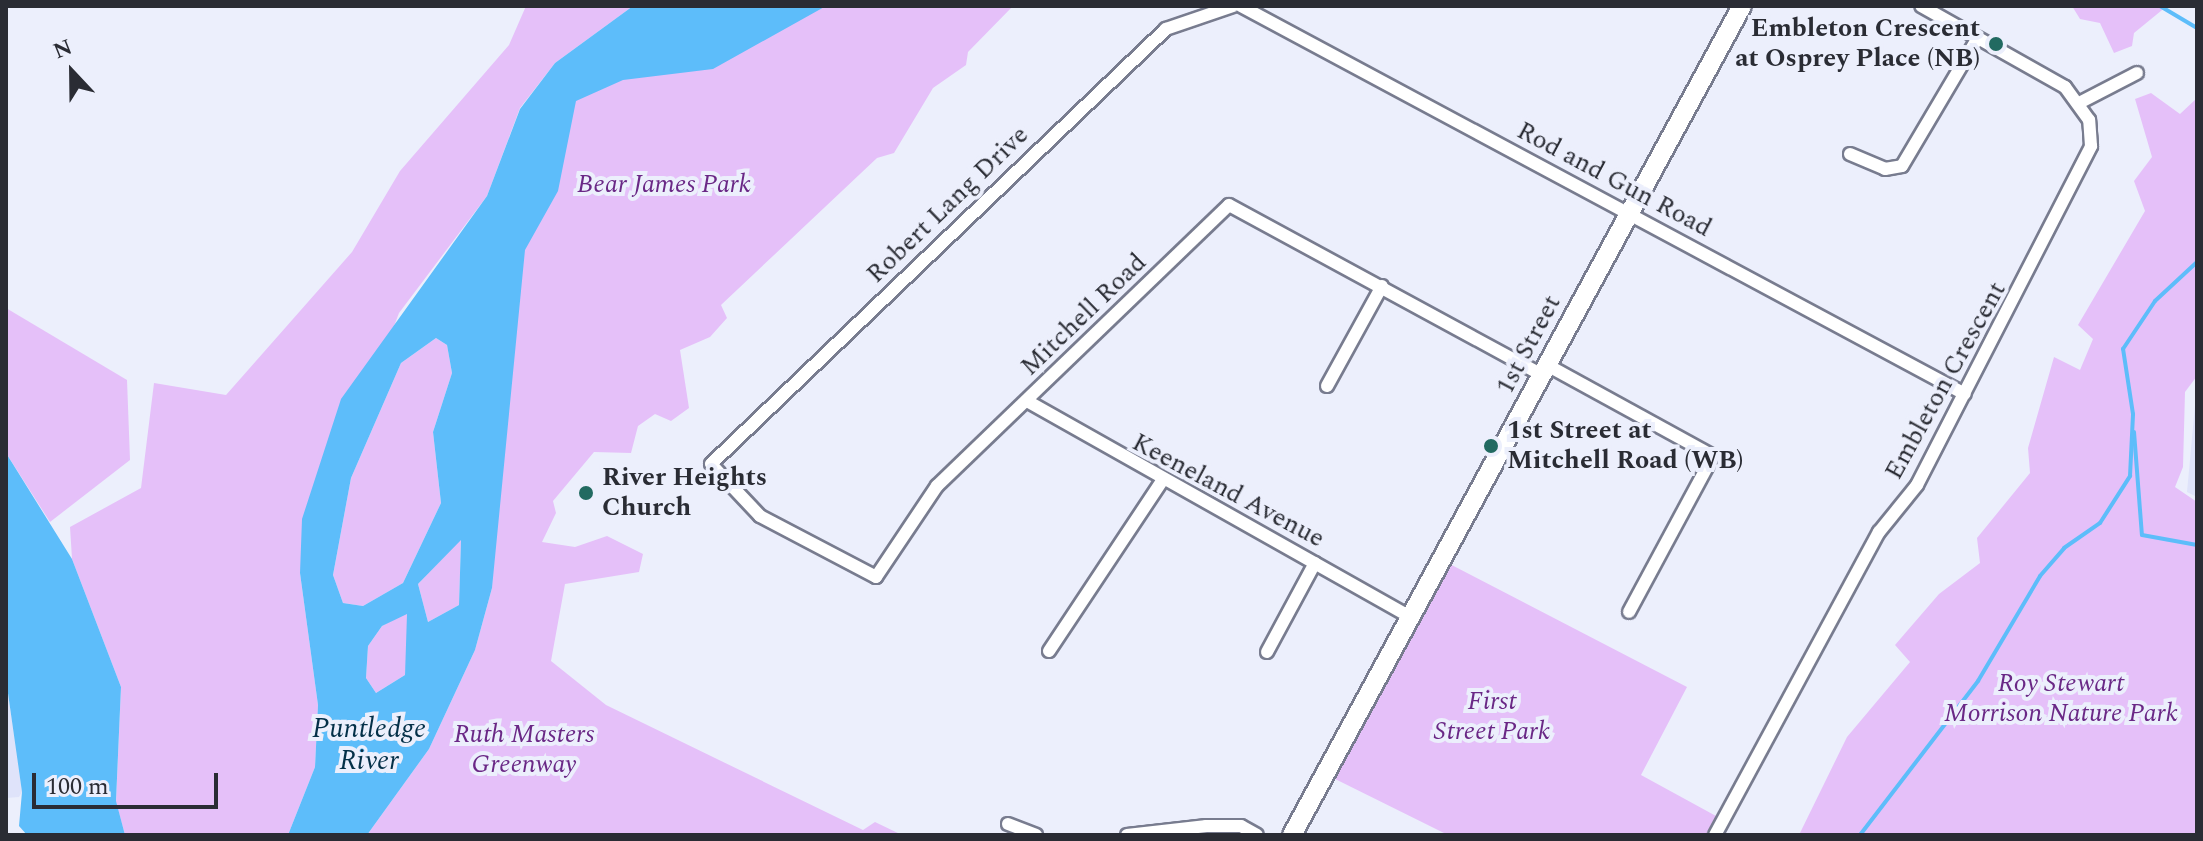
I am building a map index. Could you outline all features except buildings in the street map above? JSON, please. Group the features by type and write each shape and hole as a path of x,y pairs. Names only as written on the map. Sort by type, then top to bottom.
{"street":[{"name":"Robert Lang Drive","path":"711,464 1166,29 1233,6"},
{"name":"Rod and Gun Road","path":"1241,6 1965,394"},
{"name":"1st Street","path":"1292,835 1742,6"},
{"path":"1921,6 2081,102 2137,73"},
{"path":"1850,154 1885,169 1902,166 1977,39"},
{"name":"Embleton Crescent","path":"1715,835 1879,532 1917,485 2085,168 2091,146 2081,102"},
{"name":"Mitchell Road","path":"711,464 760,516 876,577 911,516 1229,205 1713,456 1629,612"},
{"path":"1327,386 1382,286"},
{"name":"Keeneland Avenue","path":"1027,401 1162,481 1411,617"},
{"path":"1049,651 1162,481"},
{"path":"1267,652 1315,563"},
{"path":"1008,824 1036,835"},
{"path":"1127,835 1206,826 1241,826 1257,835"}],"shaded area":[{"path":"2197,384 2197,497 2187,492"},
{"path":"6,679 22,792 19,797 6,798"}],"green space":[{"path":"526,6 633,6 555,63 520,108 487,196 399,313 300,573 318,705 315,767 288,835 125,835 116,802 121,687 72,559 70,527 141,488 154,383 226,395 352,252 400,171 509,45"},
{"name":"Bear James Park","path":"775,6 1013,6 968,52 966,65 933,88 894,153 877,158 721,305 727,318 710,337 680,350 689,408 671,421 655,414 638,426 631,453 594,452 553,501 556,513 542,542 575,547 607,536 643,554 639,572 565,584 551,661 606,705 863,830 875,822 902,835 367,835 429,749 475,650 492,588 503,269 559,115 585,84"},
{"path":"2072,6 2167,6 2134,33 2132,46 2114,53 2100,23 2080,19"},
{"name":"Roy Stewart Morrison Nature Park","path":"2151,93 2180,114 2197,98 2197,376 2185,392 2183,467 2175,487 2197,502 2197,835 1799,835 1847,737 1910,662 1895,645 1939,594 1980,563 1977,538 2030,473 2028,448 2054,357 2080,370 2093,339 2078,325 2145,211 2134,181 2152,157 2135,99"},
{"path":"6,308 127,380 130,460 50,522 6,453"},
{"path":"436,338 447,345 452,373 433,432 441,503 403,583 363,606 343,603 333,575 351,478 401,363"},
{"path":"461,539 459,605 428,622 418,584"},
{"name":"First Street Park","path":"1442,560 1687,687 1641,775 1716,816 1706,835 1448,835 1325,774"},
{"path":"406,613 412,621 405,675 376,693 366,678 368,646 382,626"}],"water":[{"name":"Puntledge River","path":"633,6 826,6 713,69 623,80 576,101 558,191 525,250 492,588 475,650 429,749 367,835 288,835 315,767 318,705 300,573 302,519 341,399 487,196 520,109 555,63","holes":["436,338 447,345 452,373 433,432 441,503 403,583 363,606 343,603 333,575 351,478 401,363","461,540 459,605 428,622 418,584","407,614 405,675 376,693 366,678 368,646 382,626"]},
{"path":"6,453 72,559 121,687 116,801 125,835 27,835 19,826 22,792 6,679"}],"waterway":[{"path":"2160,6 2197,28"},
{"path":"1860,835 1978,681 2040,576 2064,548 2100,523 2130,476 2133,414 2123,349 2155,301 2197,262"},
{"path":"2134,432 2142,535 2197,545"}],"place":[{"name":"Embleton Crescent at Osprey Place (NB)","path":"1996,44"},
{"name":"1st Street at Mitchell Road (WB)","path":"1491,446"},
{"name":"River Heights Church","path":"586,493"}],"park label":[{"name":"Ruth Masters Greenway","path":"524,750"}]}
